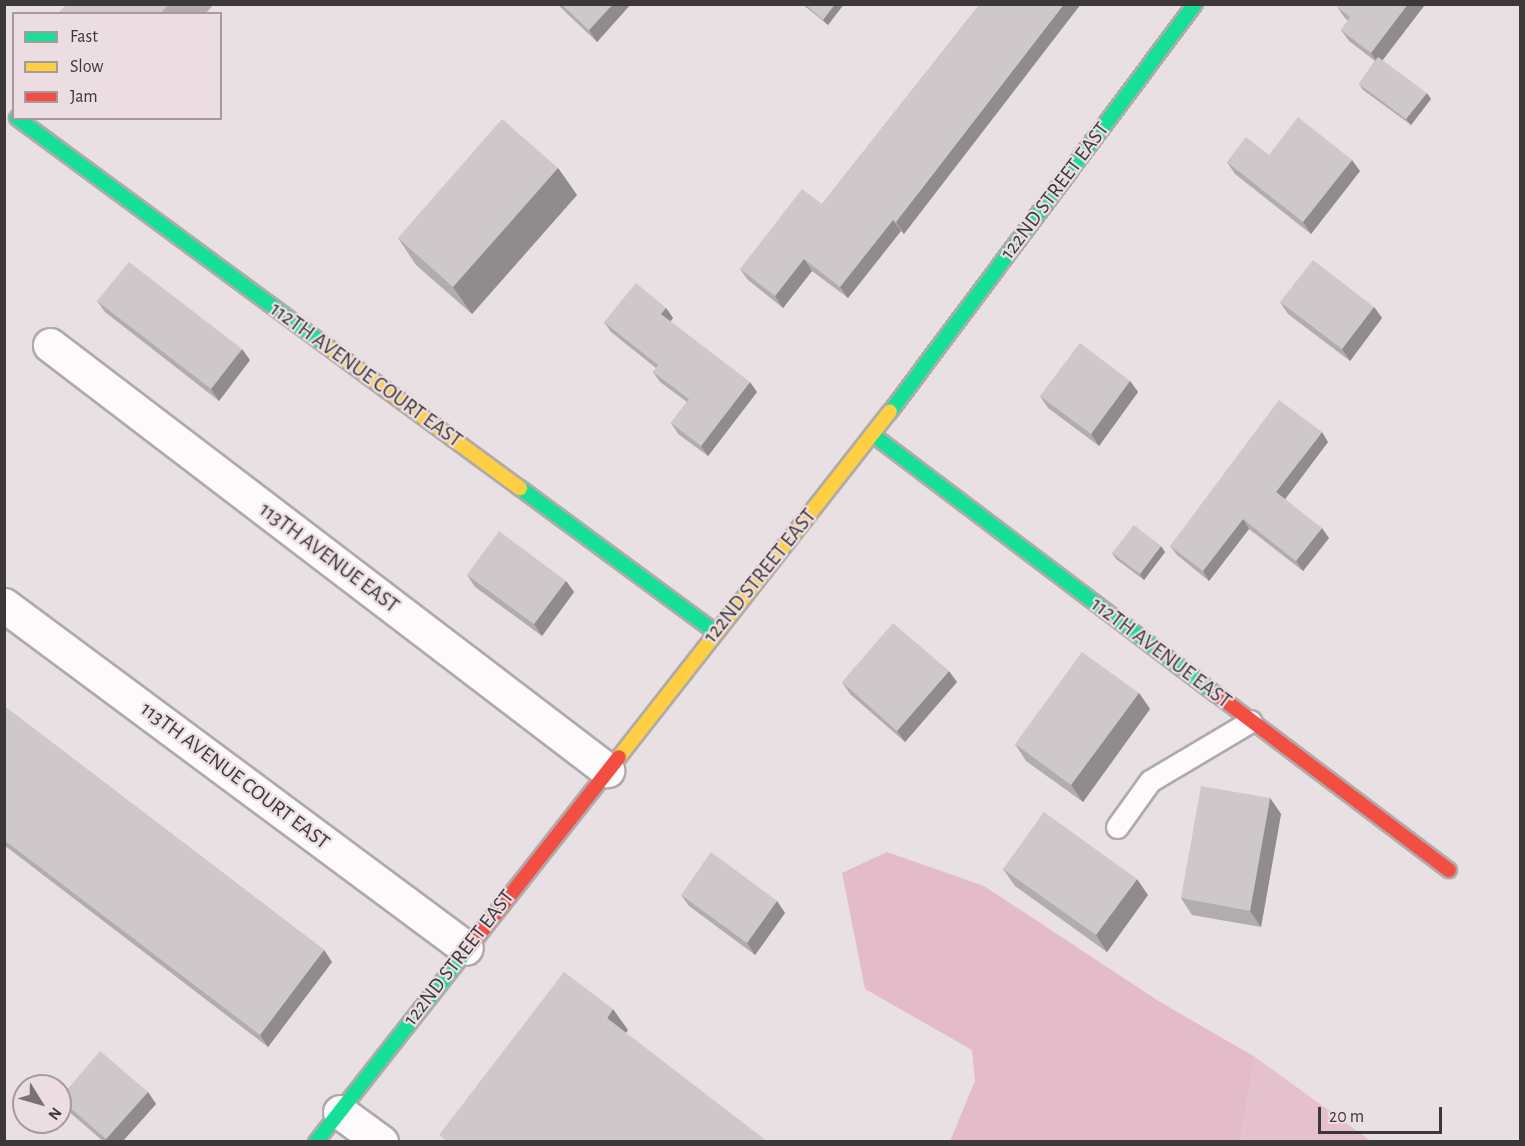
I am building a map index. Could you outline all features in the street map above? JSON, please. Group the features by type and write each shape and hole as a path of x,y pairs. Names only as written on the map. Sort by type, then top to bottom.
{"street":[{"name":"122ND STREET EAST","path":"316,1142 466,948 873,435 1195,4"},
{"name":"112TH AVENUE COURT EAST","path":"20,120 715,632"},
{"name":"113TH AVENUE EAST","path":"50,345 607,770"},
{"name":"112TH AVENUE EAST","path":"873,435 1449,870"},
{"name":"113TH AVENUE COURT EAST","path":"4,605 466,948"},
{"path":"340,1112 381,1142"}],"lane":[{"path":"1117,827 1150,781 1251,721"}],"shaded area":[{"path":"887,852 984,886 1160,1002 1255,1057 1240,1141 950,1141 975,1081 972,1050 865,989 842,873"},
{"path":"1255,1057 1371,1141 1240,1142"}],"building":[{"path":"67,4 169,4 162,12 60,12"},
{"path":"561,4 613,4 589,30"},
{"path":"805,4 835,4 823,20"},
{"path":"980,4 1064,4 896,222 893,220 840,287 804,259 775,296 740,269 802,189 822,204"},
{"path":"1338,4 1408,4 1371,53 1341,30 1350,17 1337,7"},
{"path":"1378,57 1427,93 1406,119 1359,84"},
{"path":"1298,117 1352,160 1303,222 1227,162 1246,137 1269,155"},
{"path":"502,119 558,168 453,287 398,238"},
{"path":"1313,260 1374,307 1342,349 1280,302"},
{"path":"129,262 242,349 211,389 97,301"},
{"path":"636,283 666,308 661,314 750,382 701,446 671,423 689,399 653,372 658,365 604,322"},
{"path":"1080,343 1130,381 1091,434 1040,396"},
{"path":"1279,400 1322,432 1276,492 1322,528 1296,561 1243,519 1203,571 1170,546"},
{"path":"1134,525 1161,546 1140,574 1112,553"},
{"path":"499,531 566,581 534,624 467,575"},
{"path":"893,623 949,671 897,731 842,682"},
{"path":"1082,652 1139,693 1071,785 1015,744"},
{"path":"4,706 324,950 260,1035 4,840"},
{"path":"1201,786 1270,798 1250,911 1181,898"},
{"path":"1044,812 1137,879 1096,935 1003,869"},
{"path":"711,852 777,901 747,943 681,895"},
{"path":"564,972 613,1009 607,1018 768,1142 448,1142 439,1135"},
{"path":"100,1051 148,1092 106,1139 72,1109 72,1084"}],"traffic: fast":[{"path":"890,412 1195,4"},
{"path":"20,120 325,345"},
{"path":"873,435 1216,694"},
{"path":"520,488 715,632"},
{"path":"316,1142 471,945"}],"traffic: slow":[{"path":"325,345 520,488"},
{"path":"619,757 890,412"}],"traffic: jam":[{"path":"1216,694 1449,870"},
{"path":"471,945 619,757"}]}
